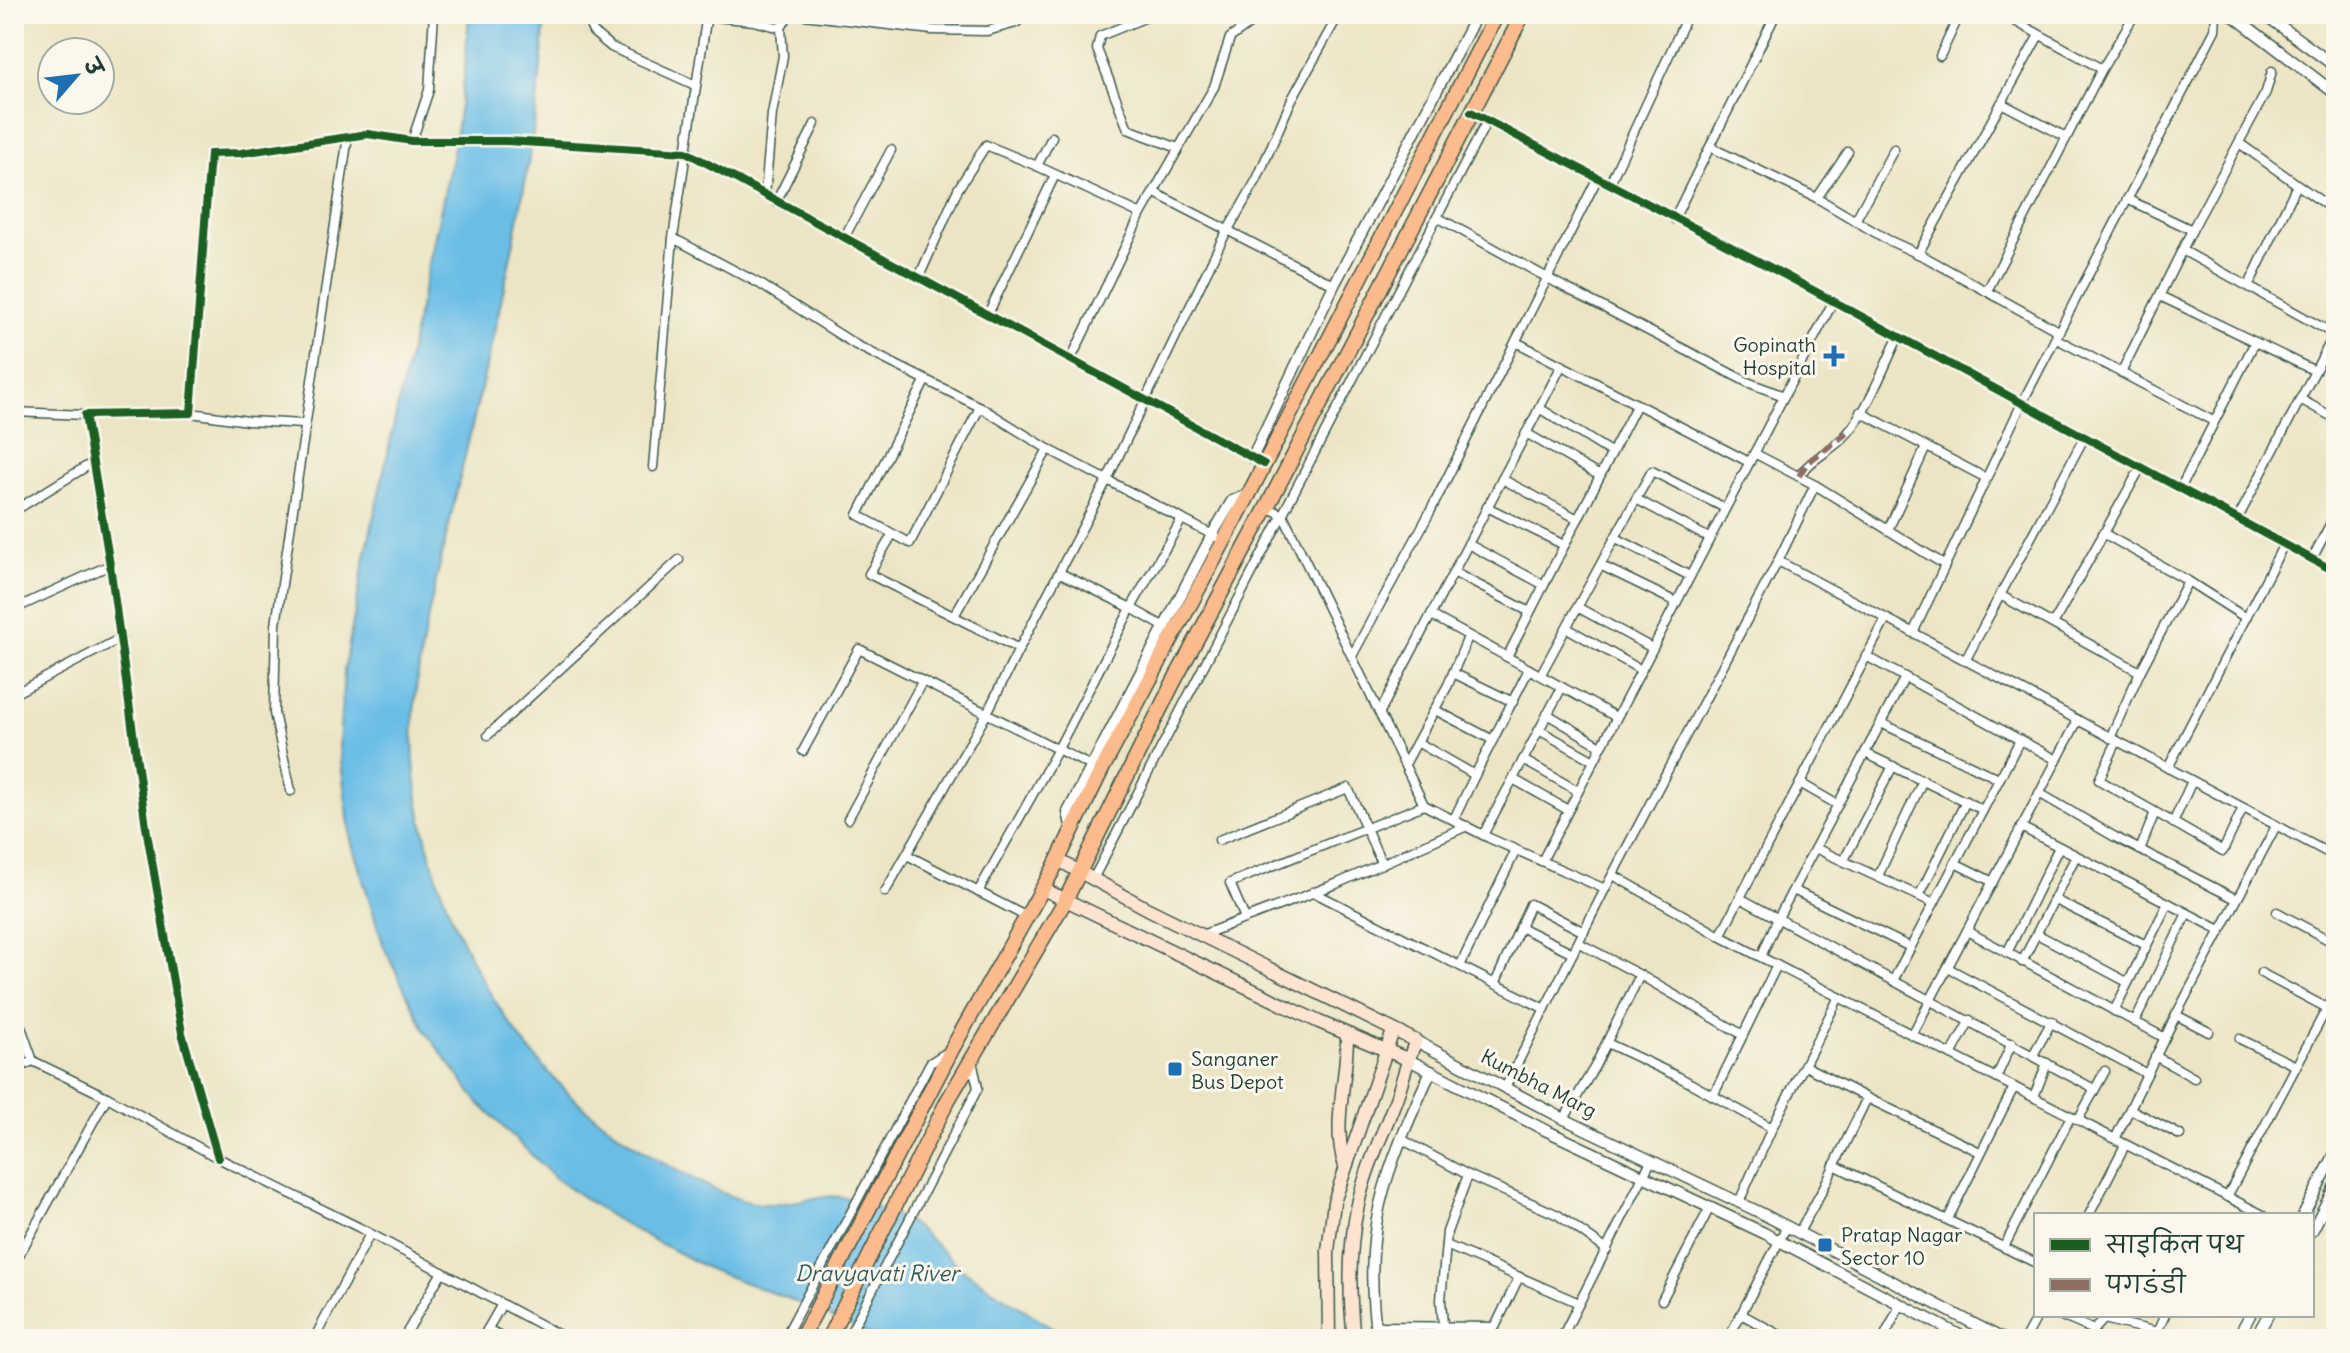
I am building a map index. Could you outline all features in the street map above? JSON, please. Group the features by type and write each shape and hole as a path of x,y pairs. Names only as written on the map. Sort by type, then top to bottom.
{"highway":[{"path":"801,1339 952,1049 1043,889 1072,830 1096,768 1218,538 1249,494 1258,461 1497,14"},
{"path":"828,1339 930,1135 1065,901 1172,685 1523,14"}],"main road":[{"name":"Kumbha Marg","path":"1058,860 1416,1041"},
{"name":"Kumbha Marg","path":"1043,889 1347,1034 1407,1059"},
{"path":"1329,1339 1328,1251 1334,1202 1393,1031"},
{"path":"1345,1166 1340,1153 1347,1034"},
{"path":"1354,1339 1352,1250 1358,1204 1398,1096 1407,1059 1416,1041"}],"street":[{"path":"412,141 429,90 434,14"},
{"path":"585,14 593,32 611,47 695,85"},
{"path":"765,195 772,114 783,56 781,28 792,14 932,30 987,31 1016,23 1025,14"},
{"path":"1154,14 1100,36 1097,49 1128,129 1178,148"},
{"path":"1071,359 1141,214 1214,87 1230,38 1263,14"},
{"path":"885,892 986,715 1060,573 1227,230 1257,179 1292,99 1339,14"},
{"path":"191,413 210,154 241,153 368,134 412,141 543,143 686,152 1258,461 1334,285 1477,14"},
{"path":"1609,185 1688,14"},
{"path":"1674,219 1776,14"},
{"path":"1940,56 1960,14"},
{"path":"2002,14 2102,69"},
{"path":"1987,291 2102,69 2135,14"},
{"path":"1913,633 2022,403 2215,30 2216,14"},
{"path":"2231,14 2336,94"},
{"path":"2264,14 2336,67"},
{"path":"653,467 673,238 707,15 781,28"},
{"path":"1918,254 2039,35"},
{"path":"2122,371 2192,230 2266,92 2272,71"},
{"path":"2001,103 2066,137"},
{"path":"1471,112 2336,572"},
{"path":"1093,879 1487,121"},
{"path":"776,202 815,124"},
{"path":"291,791 274,713 276,625 348,136"},
{"path":"1037,166 1052,137"},
{"path":"2239,143 2336,212"},
{"path":"919,277 958,189 986,145 1141,214"},
{"path":"1710,147 1817,198 2213,421"},
{"path":"1855,221 1894,149"},
{"path":"844,238 891,150"},
{"path":"1817,198 1848,152"},
{"path":"988,314 1055,175"},
{"path":"1352,656 1430,512 1597,179"},
{"path":"2249,285 2297,185"},
{"path":"1155,193 1334,285"},
{"path":"2127,199 2192,230"},
{"path":"1437,217 1747,382 1784,396"},
{"path":"673,238 760,284 856,345 980,407 1048,449 1218,538"},
{"path":"2182,250 2335,332 2237,520"},
{"path":"2160,296 2315,371"},
{"path":"1542,861 1833,302"},
{"path":"1799,476 1807,463 1841,439 1860,412 1898,338"},
{"path":"1516,342 1749,462"},
{"path":"2180,489 2255,342"},
{"path":"1380,712 1562,365"},
{"path":"925,381 858,515 892,535 910,543 980,407"},
{"path":"2300,399 2336,419"},
{"path":"1507,657 1637,404"},
{"path":"1539,408 1612,453"},
{"path":"14,412 85,415 191,413 248,421 304,424"},
{"path":"1860,412 1986,478"},
{"path":"85,415 121,638 146,827 182,1033 218,1158"},
{"path":"1526,433 1600,476"},
{"path":"1965,661 2085,436"},
{"path":"1888,530 1926,447"},
{"path":"954,616 1048,449"},
{"path":"1754,453 1815,485 1945,565"},
{"path":"14,511 92,463"},
{"path":"2053,624 2141,467"},
{"path":"1541,674 1652,471 1725,508"},
{"path":"1502,479 1578,519"},
{"path":"1505,1088 1815,485"},
{"path":"1636,499 1709,538"},
{"path":"1267,507 1283,515 1424,805 1605,889"},
{"path":"1487,507 1564,545"},
{"path":"2312,559 2336,513"},
{"path":"978,892 1182,519"},
{"path":"2103,533 2246,618"},
{"path":"892,535 869,574 1019,649"},
{"path":"1616,538 1690,576"},
{"path":"1468,544 1544,585"},
{"path":"2168,768 2284,544"},
{"path":"488,735 679,560"},
{"path":"1778,561 2336,857"},
{"path":"14,609 110,565"},
{"path":"1602,566 1676,602"},
{"path":"1453,572 1530,612"},
{"path":"1060,573 1170,630"},
{"path":"2188,581 2140,672 2099,780 2223,851 2243,808"},
{"path":"2000,595 2140,672"},
{"path":"1579,608 1652,648"},
{"path":"1431,615 1616,717"},
{"path":"1720,936 1886,619"},
{"path":"1567,628 1641,670"},
{"path":"1405,764 1435,710 1468,637"},
{"path":"14,694 121,638"},
{"path":"803,751 859,649 1096,768"},
{"path":"1866,656 2057,760"},
{"path":"1454,819 1529,669"},
{"path":"1453,673 1513,702"},
{"path":"1761,957 1778,918 1905,677"},
{"path":"848,819 922,682"},
{"path":"1483,835 1562,687"},
{"path":"1435,710 1493,740"},
{"path":"1547,714 1601,746"},
{"path":"1912,1035 2078,720"},
{"path":"1881,723 1999,779"},
{"path":"1539,730 1594,761"},
{"path":"1894,979 2020,740"},
{"path":"1417,742 1475,775"},
{"path":"1865,753 1983,810"},
{"path":"1523,760 1578,791"},
{"path":"1844,860 1893,766"},
{"path":"1513,779 1568,810"},
{"path":"1878,876 1923,780"},
{"path":"2173,823 2192,781"},
{"path":"1800,783 1838,805"},
{"path":"1219,840 1348,788 1382,864"},
{"path":"2039,793 2236,899"},
{"path":"1919,896 1966,801"},
{"path":"1245,918 1230,883 1424,805"},
{"path":"2140,850 2155,812"},
{"path":"1202,935 1382,864 1467,826"},
{"path":"2115,1139 2176,1015 2276,826"},
{"path":"2021,827 2220,930"},
{"path":"2007,953 2059,847"},
{"path":"1815,848 1934,903"},
{"path":"1460,966 1516,850"},
{"path":"907,855 1027,917"},
{"path":"2022,962 2076,856"},
{"path":"1955,863 1993,882"},
{"path":"1613,875 1720,936 2259,1213"},
{"path":"1793,890 1910,947"},
{"path":"1313,892 1545,1009"},
{"path":"1740,898 2094,1089"},
{"path":"2055,900 2146,945"},
{"path":"2114,1011 2168,903"},
{"path":"1495,984 1530,904 1584,932"},
{"path":"2277,912 2336,944"},
{"path":"2135,1022 2187,913"},
{"path":"1520,927 1573,953"},
{"path":"1967,931 2165,1038"},
{"path":"2037,934 2127,982"},
{"path":"1579,943 1743,1035"},
{"path":"1713,1096 1777,965"},
{"path":"1948,968 2147,1074"},
{"path":"2261,973 2327,1008"},
{"path":"1564,1119 1607,1043 1640,975"},
{"path":"2227,1197 2336,991"},
{"path":"1739,1202 1772,1128 1839,997"},
{"path":"14,1007 33,1061 567,1339"},
{"path":"2176,1015 2209,1032"},
{"path":"1951,1055 1970,1020"},
{"path":"2033,1055 2052,1021"},
{"path":"2240,1039 2296,1066"},
{"name":"Kumbha Marg","path":"1416,1041 1564,1119 1799,1232 2003,1339"},
{"path":"1607,1043 1772,1128"},
{"path":"1996,1078 2012,1043"},
{"path":"784,1339 930,1063 952,1049"},
{"path":"2155,1056 2194,1078"},
{"path":"847,1339 978,1088 972,1059"},
{"name":"Kumbha Marg","path":"1407,1059 1779,1240 1901,1304 1950,1335 1967,1339"},
{"path":"14,1070 33,1061"},
{"path":"2034,1097 2047,1063"},
{"path":"1805,1066 1980,1152"},
{"path":"1377,1339 1374,1248 1380,1206 1431,1071"},
{"path":"2004,1247 2074,1118 2105,1071"},
{"path":"1948,1219 2014,1087"},
{"path":"14,1264 107,1097"},
{"path":"1799,1232 1867,1098"},
{"path":"2130,1109 2180,1135"},
{"path":"1403,1140 1468,1175 1558,1215 1607,1250"},
{"path":"2092,1213 2125,1145"},
{"path":"2304,1213 2336,1152"},
{"path":"1562,1338 1651,1161"},
{"path":"1834,1165 2034,1262"},
{"path":"1443,1325 1441,1300 1447,1232 1468,1175"},
{"path":"2314,1227 2336,1184"},
{"path":"1662,1300 1710,1207"},
{"path":"1728,1339 1787,1226"},
{"path":"314,1339 370,1234"},
{"path":"1446,1245 1579,1303"},
{"path":"403,1339 442,1272"},
{"path":"1375,1326 1495,1327 1519,1277"},
{"path":"482,1339 502,1304"},
{"path":"1883,1339 1901,1304"},
{"path":"1741,1314 1787,1339"},
{"path":"2025,1339 2037,1317"},
{"path":"2237,1339 2249,1317"},
{"path":"2255,1339 2267,1317"},
{"path":"2077,1318 2094,1330 2104,1319 2158,1335"},
{"path":"487,1330 505,1339"}],"water":[{"name":"Dravyavati River","path":"469,14 545,14 532,140 521,203 423,642 414,709 415,775 422,818 446,903 464,944 484,983 534,1056 574,1098 634,1144 695,1180 750,1202 772,1204 836,1197 862,1202 897,1216 918,1229 969,1274 1070,1339 878,1338 789,1299 711,1270 621,1223 556,1179 478,1102 425,1031 384,947 351,841 339,746 344,671 364,562 453,153"}],"marked path":[{"path":"1799,476 1807,463 1847,433"}],"cycle path":[{"path":"1471,112 1809,288 2336,572"},
{"path":"218,1158 182,1033 146,827 110,565 85,415 191,413 210,154 241,153 368,134 412,141 507,141 686,152 1264,464"}],"place":[{"name":"Gopinath Hospital","path":"1834,356"},
{"name":"Sanganer Bus Depot","path":"1175,1069"},
{"name":"Pratap Nagar Sector 10","path":"1825,1245"}]}
